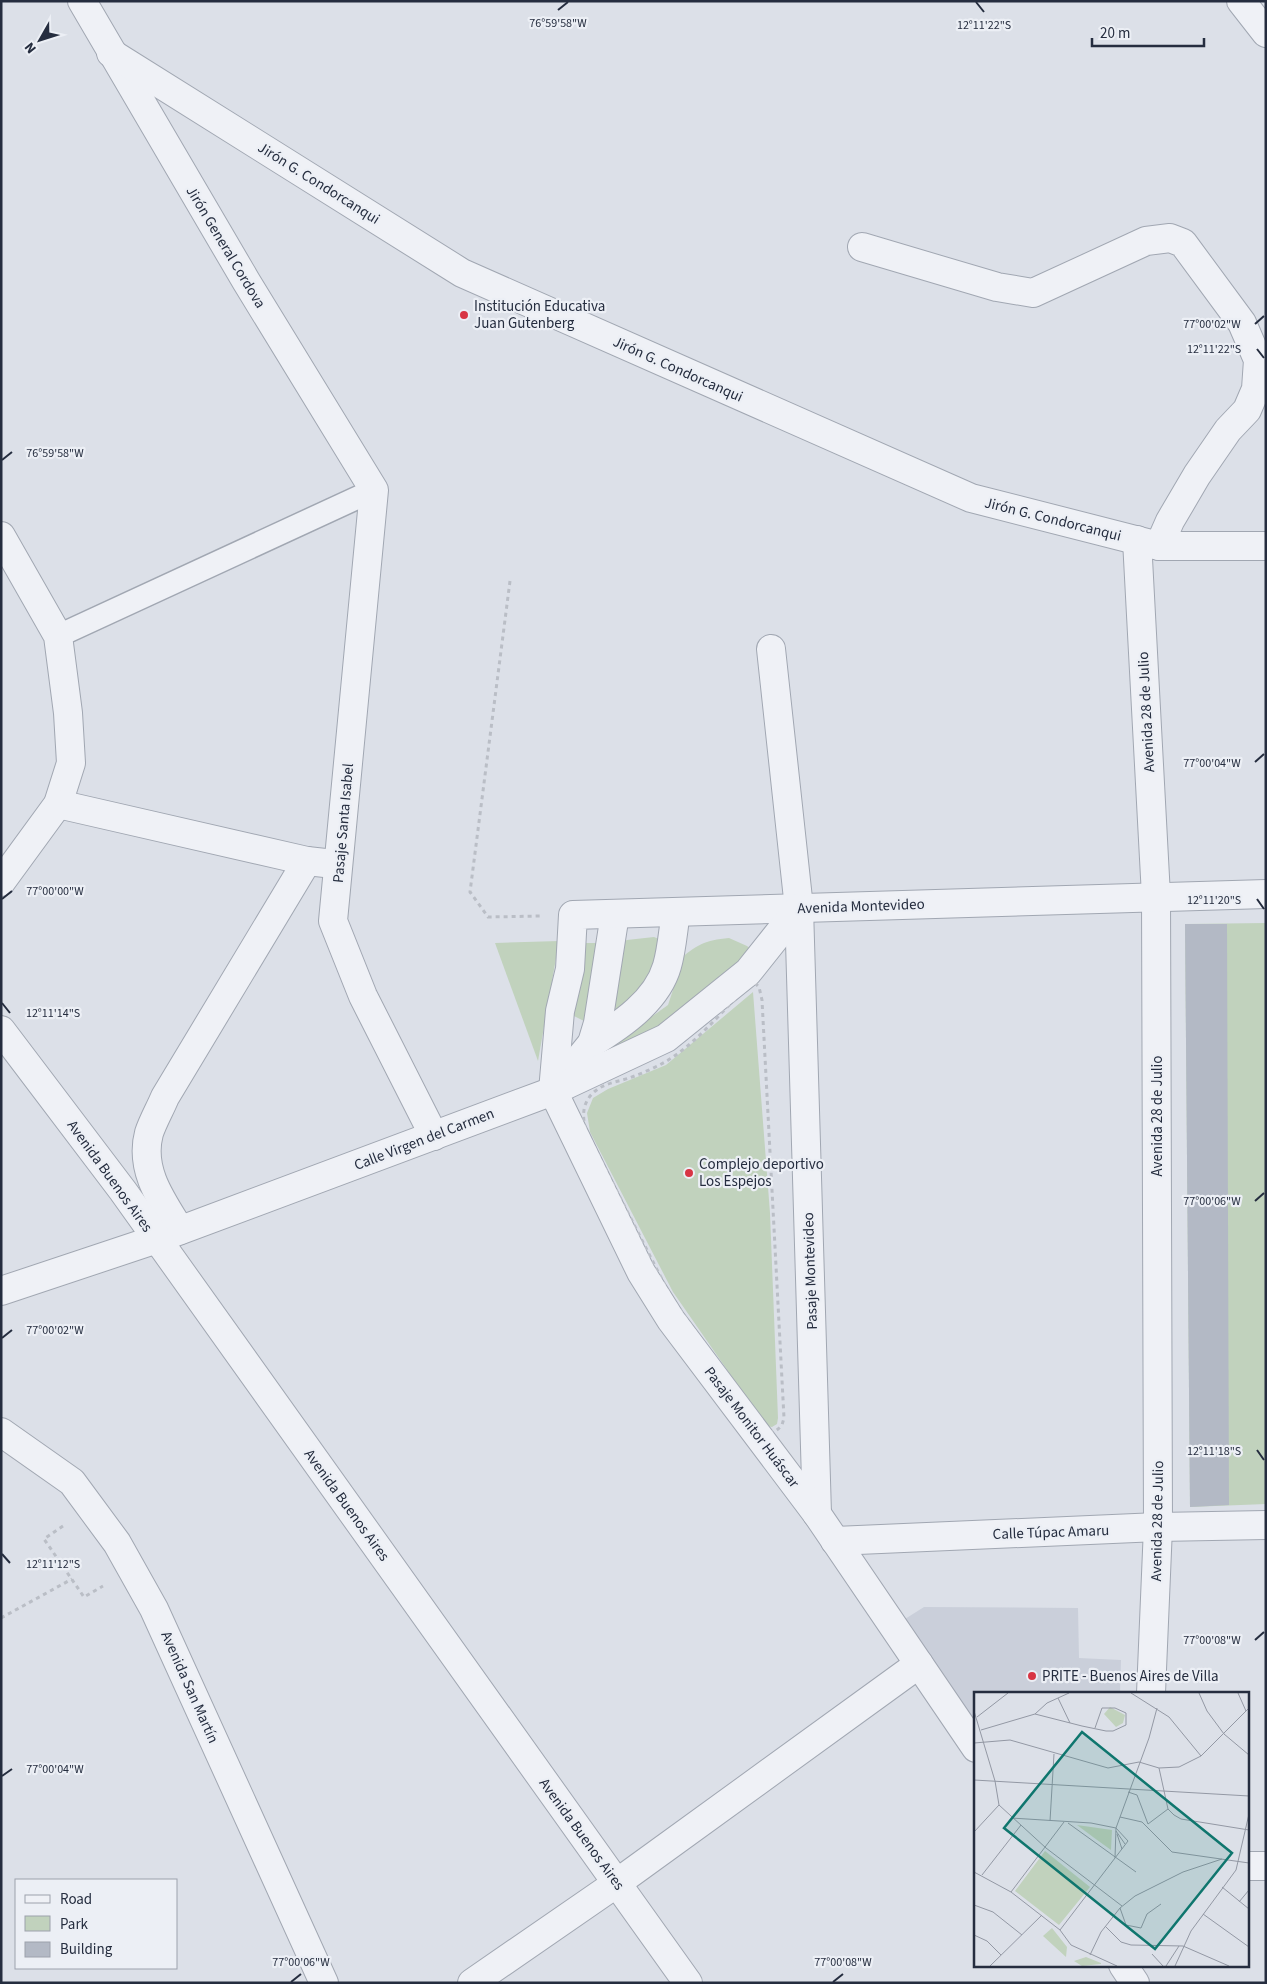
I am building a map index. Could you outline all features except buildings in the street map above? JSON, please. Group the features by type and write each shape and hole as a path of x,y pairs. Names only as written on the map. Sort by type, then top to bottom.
{"street":[{"name":"Jirón General Cordova","path":"82,1 246,281 374,490"},
{"path":"1241,1 1266,33"},
{"name":"Jirón G. Condorcanqui","path":"111,53 462,273 971,498 1148,543 1266,546"},
{"path":"862,247 997,287 1033,293 1146,241 1170,238 1183,243 1242,323 1258,360 1256,389 1247,410 1228,430 1197,475 1170,521 1148,543"},
{"path":"58,636 374,490"},
{"name":"Pasaje Santa Isabel","path":"374,490 333,921 363,996 434,1136"},
{"path":"1,536 58,636 68,713 71,763 58,804 1,882"},
{"name":"Avenida 28 de Julio","path":"1148,543 1156,896 1158,1527 1151,1692"},
{"name":"Pasaje Montevideo","path":"771,650 799,908 817,1514"},
{"path":"58,804 307,861 339,864"},
{"path":"168,1235 152,1184 147,1159 149,1133 165,1097 307,861"},
{"name":"Avenida Montevideo","path":"573,915 1266,894"},
{"name":"Calle Virgen del Carmen","path":"1,1291 168,1235 553,1091 666,1038 748,972 799,908"},
{"path":"553,1091 592,1043 618,1026 655,991 667,967 676,912"},
{"path":"592,1043 598,1024 616,914"},
{"path":"553,1091 560,1011 570,969 573,915"},
{"name":"Avenida Buenos Aires","path":"1,1030 168,1235 688,1983"},
{"name":"Pasaje Monitor Huáscar","path":"553,1091 640,1272 671,1320 817,1514 974,1745"},
{"name":"Avenida San Martín","path":"1,1432 72,1482 117,1543 154,1609 324,1983"},
{"name":"Calle Túpac Amaru","path":"835,1541 1158,1527 1266,1525"},
{"path":"472,1983 617,1883 919,1664"},
{"path":"1250,1866 1266,1866"},
{"path":"1124,1966 1135,1983"},
{"path":"1143,1966 1143,1983"}],"path":[{"path":"510,582 470,892 488,917 573,915"},
{"path":"755,983 759,987 762,1000 784,1418 778,1430 769,1432 764,1428 671,1297 586,1131 582,1116 585,1104 594,1092 610,1083 630,1078 655,1067 681,1051 747,987 755,983"},
{"path":"91,1508 44,1539 84,1598 131,1568"},
{"path":"1,1618 72,1579"}],"shaded area":[{"name":"PRITE - Buenos Aires de Villa","path":"924,1607 1078,1608 1079,1658 1121,1660 1120,1692 974,1692 974,1723 905,1619"}],"green space":[{"path":"1266,923 1266,1504 1190,1507 1185,924"},
{"path":"654,937 664,941 647,986 607,1020 618,945 627,940"},
{"path":"729,938 747,946 754,952 676,1020 610,1056 591,1056 668,1005 676,981 678,961 696,947 707,942"},
{"path":"559,941 538,1061 495,943"},
{"path":"580,943 602,943 584,1021 570,1014"},
{"name":"Complejo deportivo Los Espejos","path":"753,992 770,1213 778,1418 777,1424 772,1427 766,1426 673,1292 590,1132 587,1113 593,1098 608,1089 666,1065"}],"place":[{"name":"Institución Educativa Juan Gutenberg","path":"464,315"},
{"name":"Complejo deportivo Los Espejos","path":"689,1173"},
{"name":"PRITE - Buenos Aires de Villa","path":"1032,1676"}]}
